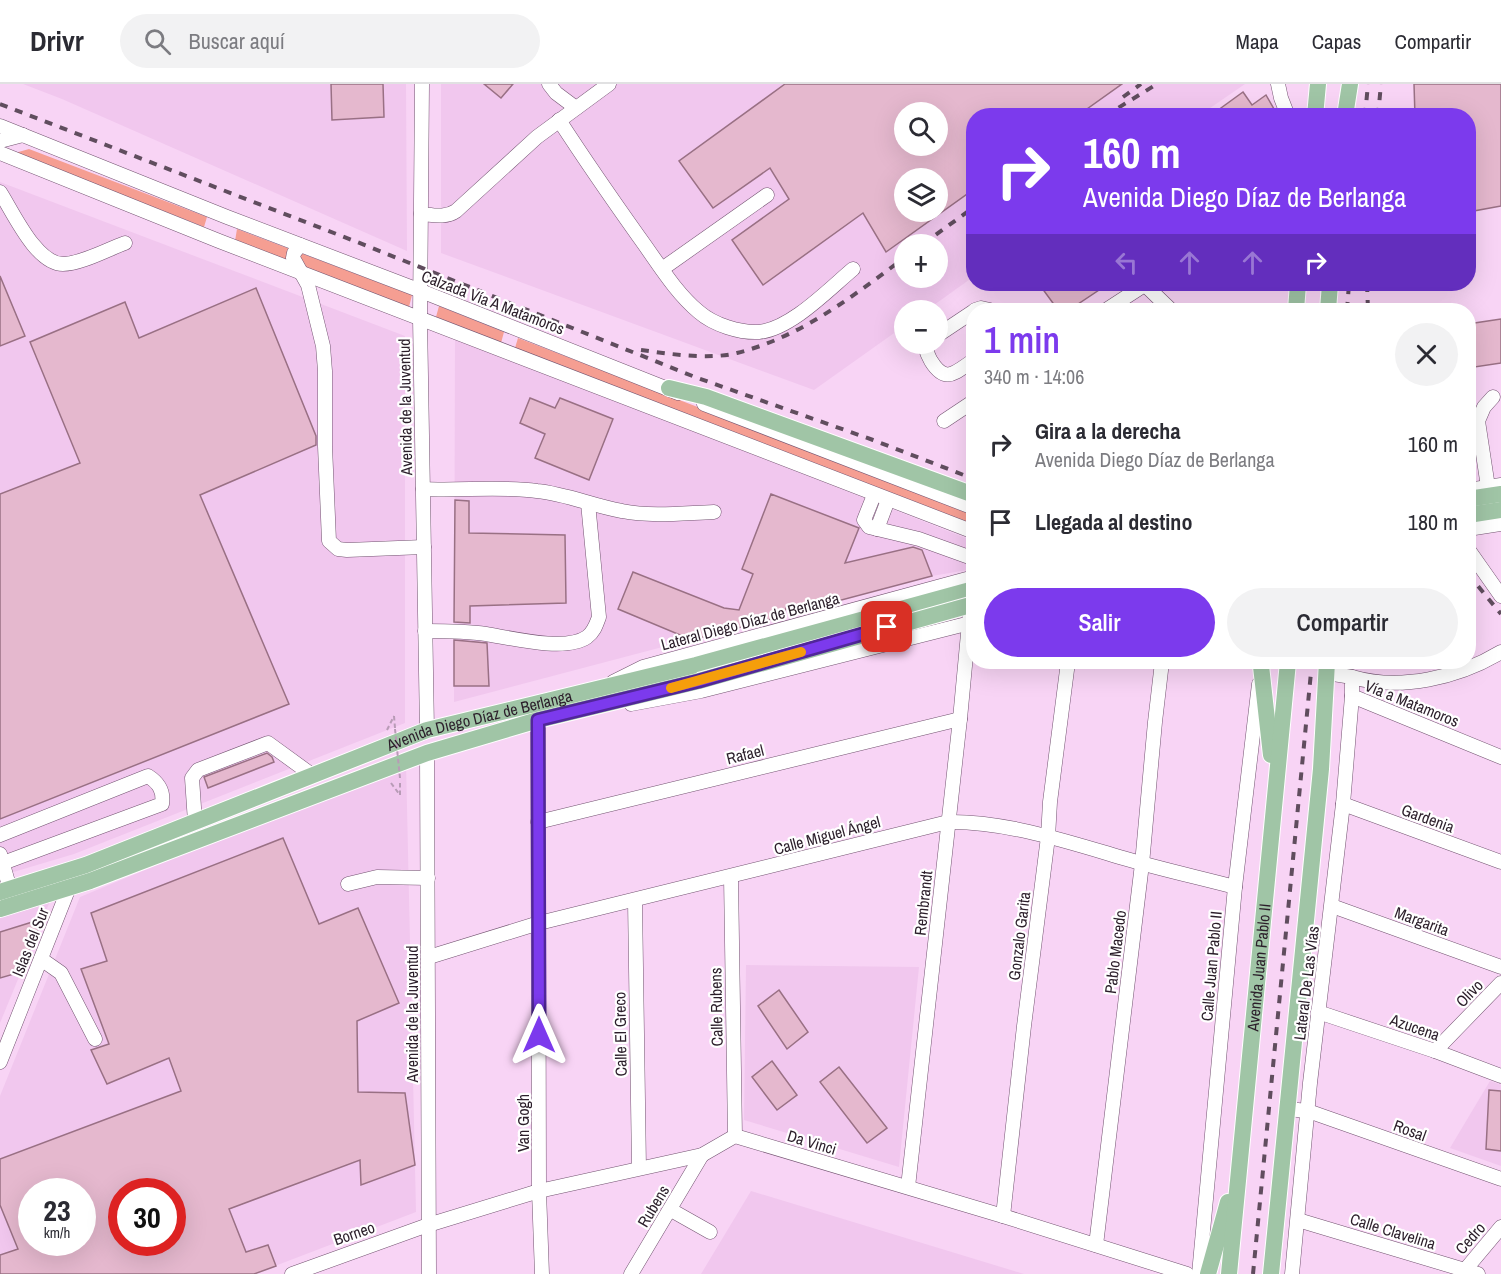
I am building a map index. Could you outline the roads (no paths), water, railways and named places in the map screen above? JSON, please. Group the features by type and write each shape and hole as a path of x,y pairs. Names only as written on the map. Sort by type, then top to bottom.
{"main road":[{"path":"1316,108 1318,84"},
{"path":"1346,108 1350,84"},
{"path":"669,388 694,393 966,492"},
{"path":"1476,514 1501,510"},
{"name":"Avenida Diego Díaz de Berlanga","path":"0,909 70,887 428,753 538,720 608,703 698,673 966,591"},
{"name":"Avenida Diego Díaz de Berlanga","path":"5,890 77,867 195,822 427,729 607,686 698,673 966,605"},
{"path":"1260,669 1267,708 1270,752 1276,773"},
{"name":"Avenida Juan Pablo II","path":"1228,1274 1287,669"},
{"path":"1271,1274 1321,770 1327,669"},
{"path":"1208,1274 1240,1167"}],"street":[{"name":"Avenida de la Juventud","path":"422,84 420,318 427,729"},
{"path":"549,84 556,93 576,108"},
{"path":"422,214 450,215 456,211 537,137 609,84"},
{"path":"1278,84 1285,108"},
{"path":"559,120 662,269 701,314 720,325 761,332 782,324 808,307 853,269"},
{"name":"Calzada Vía A Matamoros","path":"0,126 226,217 669,388 727,414 966,505"},
{"path":"0,141 23,135"},
{"path":"0,153 219,241 966,529"},
{"path":"0,192 36,250 53,262 62,264 73,262 125,243"},
{"path":"662,269 767,195"},
{"path":"219,241 226,217"},
{"path":"300,245 293,258 309,285 323,346 329,541 338,549 346,550 424,547"},
{"path":"1116,303 1134,291"},
{"path":"1152,291 1164,303"},
{"path":"948,328 966,316"},
{"path":"508,353 506,336 514,327"},
{"path":"928,354 938,372 943,375 952,374 966,365"},
{"path":"1482,491 1478,421 1484,406 1493,397"},
{"path":"944,421 966,406"},
{"path":"423,489 452,491 515,488 559,494 640,514 714,513"},
{"path":"874,495 864,520 866,525 908,536 966,556"},
{"path":"876,529 888,500"},
{"path":"425,631 469,632 515,641 567,644 589,636 595,629 599,618 588,503"},
{"path":"1476,524 1497,525"},
{"path":"1476,528 1497,525"},
{"path":"1476,560 1501,596"},
{"name":"Lateral Diego Díaz de Berlanga","path":"607,686 643,667 966,579"},
{"path":"608,703 639,703 701,691 966,623"},
{"path":"1476,664 1501,652"},
{"name":"Rembrandt","path":"908,1187 966,666"},
{"name":"Gonzalo Garita","path":"1003,1216 1067,669"},
{"name":"Pablo Macedo","path":"1096,1245 1142,864 1161,669"},
{"name":"Calle Juan Pablo II","path":"1199,1274 1235,887 1258,669"},
{"name":"Vía a Matamoros","path":"1333,669 1352,676 1352,696 1501,757"},
{"path":"1352,676 1379,682 1446,676 1466,669"},
{"name":"Lateral De Las Vías","path":"1292,1274 1318,1012 1343,804 1352,696"},
{"name":"Rafael","path":"538,822 960,719"},
{"name":"Van Gogh","path":"538,720 539,1191 542,1274"},
{"path":"195,822 192,778 198,770 268,744 312,775"},
{"name":"Avenida de la Juventud","path":"428,753 429,1274"},
{"path":"0,835 148,776 156,781 163,794 162,804 1,858 5,890"},
{"name":"Gardenia","path":"1343,804 1501,862"},
{"name":"Calle Miguel Ángel","path":"429,957 539,923 948,822 979,824 1048,837 1142,864 1235,887"},
{"name":"Islas del Sur","path":"0,1062 77,867"},
{"path":"348,884 377,876 428,878"},
{"name":"Calle Rubens","path":"731,877 735,1136"},
{"name":"Calle El Greco","path":"635,901 639,1168"},
{"name":"Margarita","path":"1332,906 1501,967"},
{"path":"41,959 61,974 95,1039"},
{"name":"Olivo","path":"1435,1051 1501,984"},
{"name":"Azucena","path":"1318,1012 1435,1051 1501,1076"},
{"name":"Rosal","path":"1287,1108 1308,1111 1501,1179"},
{"path":"428,1225 539,1191 702,1155 735,1136"},
{"name":"Da Vinci","path":"735,1136 1187,1274"},
{"name":"Rubens","path":"631,1274 702,1155"},
{"path":"671,1210 710,1232"},
{"name":"Calle Clavelina","path":"1298,1220 1471,1272"},
{"name":"Borneo","path":"292,1274 320,1268 428,1225"},
{"name":"Cedro","path":"1471,1272 1501,1227"}],"railway":[{"path":"1123,97 1141,84"},
{"path":"1118,108 1157,84"},
{"path":"1366,108 1368,84"},
{"path":"1379,108 1381,84"},
{"path":"0,104 352,240 695,377 873,440 966,476"},
{"path":"937,234 966,213"},
{"path":"641,350 689,356 714,356 737,353 760,346 783,337 825,314 894,265"},
{"path":"1348,291 1348,303"},
{"path":"1367,291 1368,303"},
{"path":"1476,584 1501,614"},
{"path":"1253,1274 1311,669"}]}
